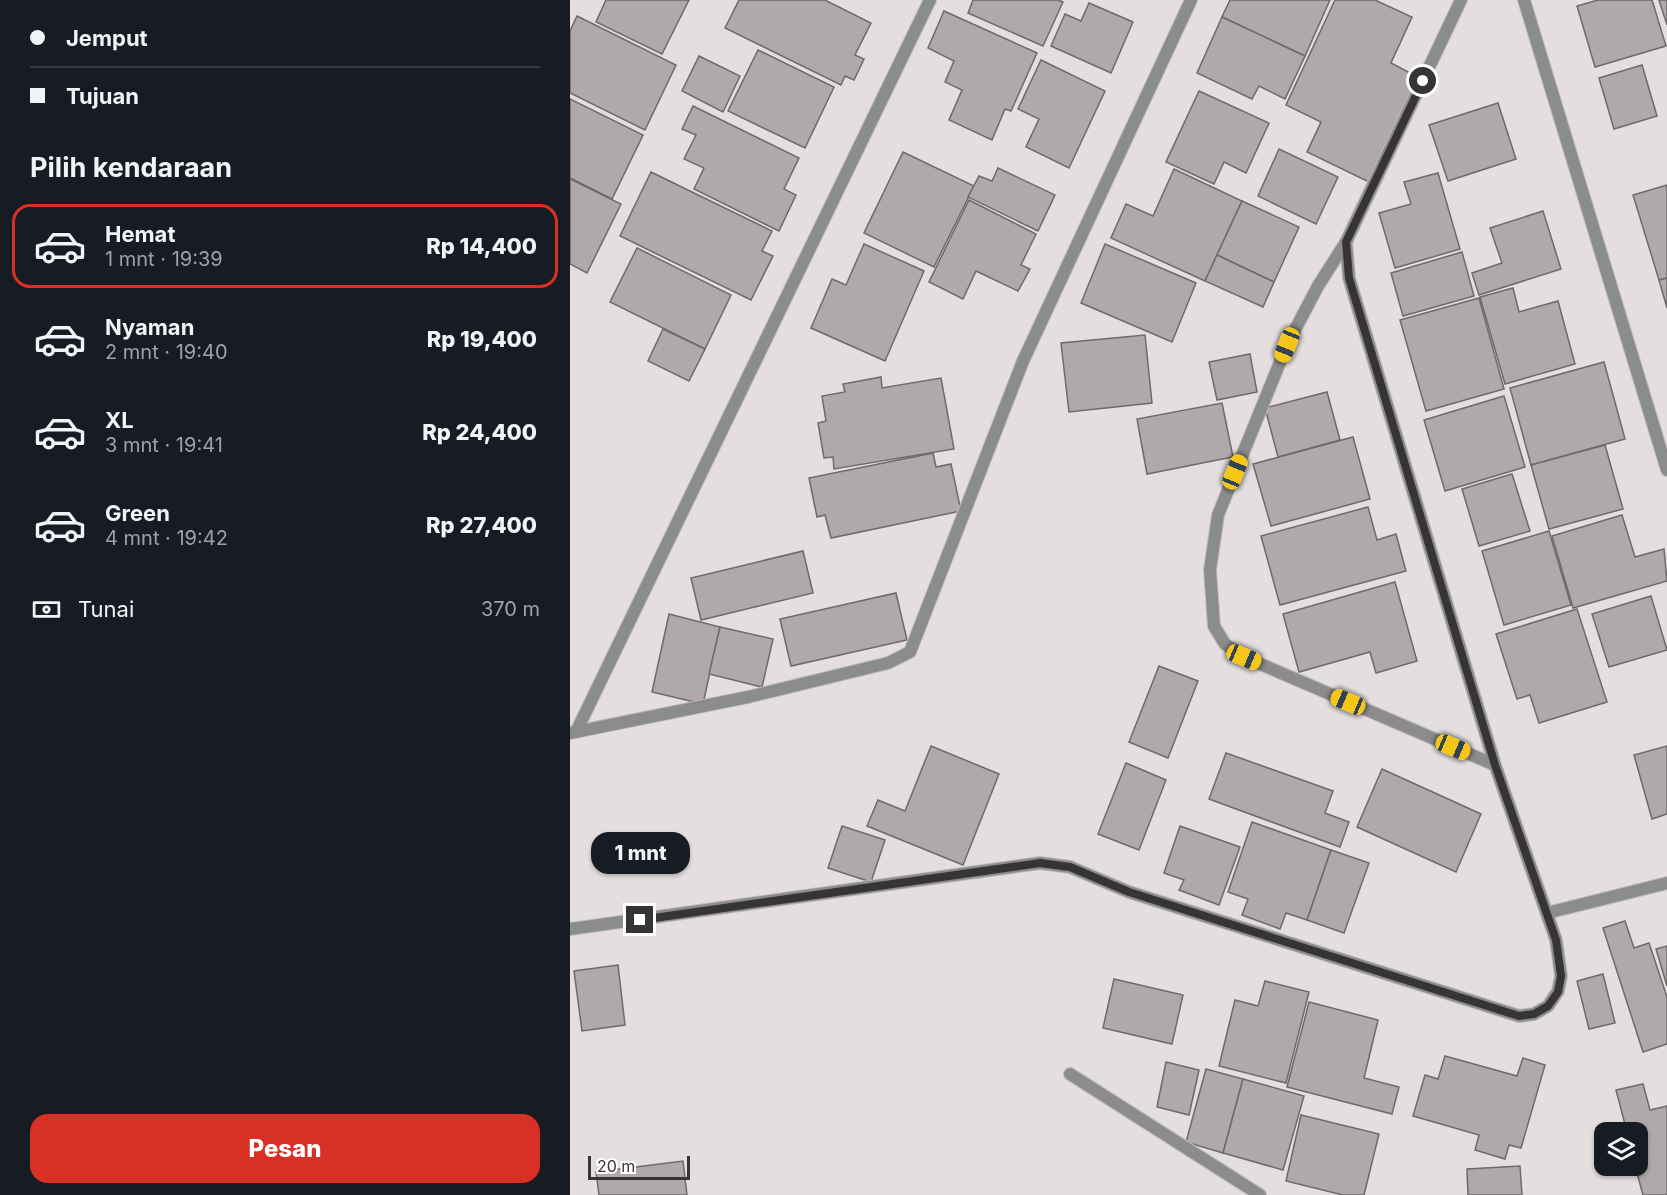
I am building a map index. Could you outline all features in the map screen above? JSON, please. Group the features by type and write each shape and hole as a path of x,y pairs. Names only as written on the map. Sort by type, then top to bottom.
{"street":[{"path":"573,733 930,0"},
{"path":"573,733 748,697 888,663 910,652 1023,361 1191,0"},
{"path":"1461,0 1346,242 1318,286 1287,345 1218,515 1210,570 1214,626 1225,644 1244,657 1495,765"},
{"path":"1524,0 1667,470"},
{"path":"570,929 1040,863 1070,867 1129,892 1519,1016 1534,1014 1548,1006 1558,992 1561,976 1556,940 1495,765 1349,278 1346,242"},
{"path":"1547,913 1667,883"},
{"path":"1070,1074 1260,1195"}],"building":[{"path":"606,0 689,0 662,54 596,22"},
{"path":"739,0 825,0 871,23 855,55 864,59 854,80 845,76 841,85 725,28"},
{"path":"973,0 1058,0 1063,2 1043,46 968,13"},
{"path":"1230,0 1330,0 1305,56 1222,17"},
{"path":"1335,0 1375,0 1412,17 1391,63 1418,77 1369,182 1307,152 1321,122 1286,105"},
{"path":"1598,0 1652,0 1666,46 1595,67 1577,6"},
{"path":"1659,0 1667,0 1667,25"},
{"path":"1089,3 1133,22 1111,73 1051,46 1065,14 1081,21"},
{"path":"944,11 1037,53 1011,111 1005,109 992,140 949,120 962,90 945,82 954,61 928,48"},
{"path":"577,16 676,65 645,130 570,93 570,31"},
{"path":"1222,17 1305,56 1285,99 1259,86 1252,99 1197,73"},
{"path":"758,50 834,87 805,148 728,111"},
{"path":"699,56 740,76 723,112 682,91"},
{"path":"1041,60 1105,91 1069,168 1026,147 1039,119 1018,109"},
{"path":"1642,65 1657,116 1614,129 1599,78"},
{"path":"1199,91 1269,123 1246,173 1224,162 1214,184 1166,162"},
{"path":"570,99 643,135 612,199 570,178"},
{"path":"1498,103 1516,159 1448,181 1429,125"},
{"path":"693,106 799,158 784,189 796,195 779,231 694,189 704,168 684,159 696,135 682,129"},
{"path":"1279,149 1338,177 1316,224 1258,196"},
{"path":"903,152 974,186 934,267 864,233"},
{"path":"998,168 1055,195 1038,231 968,197 979,176 992,181"},
{"path":"1174,169 1242,201 1205,281 1111,238 1126,204 1153,216"},
{"path":"651,172 772,231 762,251 773,256 751,300 620,236"},
{"path":"1438,173 1460,249 1395,268 1379,213 1411,204 1404,182"},
{"path":"570,179 621,204 587,273 570,264"},
{"path":"1667,185 1667,278 1659,280 1633,195"},
{"path":"969,200 1036,234 1021,265 1030,269 1018,291 976,271 963,299 929,282"},
{"path":"1242,201 1299,227 1274,282 1217,255"},
{"path":"1543,211 1561,269 1479,295 1472,273 1502,263 1490,228"},
{"path":"864,244 924,271 885,361 811,328 832,279 846,285"},
{"path":"1105,244 1196,283 1172,342 1081,303"},
{"path":"637,248 731,295 705,349 610,302"},
{"path":"1462,252 1474,296 1403,316 1391,273"},
{"path":"1217,255 1274,282 1263,307 1205,281"},
{"path":"1667,278 1667,308 1659,280"},
{"path":"1513,288 1519,312 1558,301 1575,364 1505,384 1480,297"},
{"path":"1479,298 1504,389 1426,411 1400,320"},
{"path":"663,329 705,349 689,381 648,361"},
{"path":"1145,335 1152,403 1069,412 1061,343"},
{"path":"1250,354 1257,392 1217,400 1209,362"},
{"path":"1604,362 1625,439 1531,465 1510,388"},
{"path":"881,377 882,388 941,378 954,449 834,469 833,457 824,458 818,423 826,421 822,396 845,392 843,384"},
{"path":"1327,392 1340,440 1278,457 1265,408"},
{"path":"1504,396 1525,467 1445,491 1424,420"},
{"path":"1222,403 1233,457 1147,474 1137,419"},
{"path":"1353,437 1370,499 1271,526 1253,464"},
{"path":"1605,445 1623,509 1549,529 1531,465"},
{"path":"933,453 936,467 951,464 961,511 831,538 825,515 817,517 809,478"},
{"path":"1512,474 1530,531 1479,546 1462,489"},
{"path":"1368,507 1377,540 1396,534 1406,571 1280,605 1261,536"},
{"path":"1622,515 1635,557 1664,549 1667,581 1573,608 1552,536"},
{"path":"1549,531 1571,605 1504,625 1482,551"},
{"path":"803,551 813,593 701,620 691,578"},
{"path":"1395,582 1417,661 1376,673 1370,652 1299,672 1283,614"},
{"path":"896,593 907,640 791,666 780,619"},
{"path":"1651,596 1667,650 1609,667 1592,614"},
{"path":"1577,609 1607,702 1539,723 1530,695 1517,699 1496,634"},
{"path":"669,614 720,627 703,704 652,692"},
{"path":"720,627 773,639 762,687 709,674"},
{"path":"1159,666 1198,681 1168,758 1129,742"},
{"path":"931,746 999,774 963,865 867,826 878,800 905,811"},
{"path":"1667,746 1667,814 1652,819 1634,755"},
{"path":"1226,753 1333,791 1325,813 1349,822 1340,847 1209,799"},
{"path":"1126,763 1166,780 1139,850 1098,834"},
{"path":"1382,769 1481,814 1456,872 1357,827"},
{"path":"1252,822 1331,850 1307,920 1286,913 1280,929 1242,915 1248,899 1228,892"},
{"path":"842,826 885,840 871,882 828,868"},
{"path":"1180,826 1240,847 1219,905 1179,890 1184,880 1164,873"},
{"path":"1331,850 1369,863 1344,933 1307,920"},
{"path":"1625,921 1634,948 1649,943 1667,997 1667,1044 1643,1052 1603,928"},
{"path":"1667,946 1667,986 1656,949"},
{"path":"618,965 625,1025 582,1031 574,971"},
{"path":"1603,974 1615,1023 1589,1029 1577,981"},
{"path":"1114,979 1183,995 1172,1044 1103,1028"},
{"path":"1265,981 1309,992 1286,1083 1219,1066 1235,1000 1258,1006"},
{"path":"1309,1002 1378,1020 1364,1078 1399,1087 1392,1114 1287,1087"},
{"path":"1445,1056 1517,1076 1523,1058 1545,1065 1521,1148 1509,1145 1505,1159 1475,1150 1479,1135 1413,1116 1425,1075 1438,1079"},
{"path":"1166,1062 1199,1070 1189,1115 1157,1107"},
{"path":"1206,1069 1243,1079 1223,1153 1186,1142"},
{"path":"1243,1079 1304,1096 1283,1170 1223,1153"},
{"path":"1643,1084 1650,1110 1667,1106 1667,1195 1643,1195 1638,1176 1648,1176 1648,1122 1624,1122 1616,1090"},
{"path":"1301,1115 1379,1134 1364,1195 1343,1195 1286,1181"},
{"path":"683,1161 687,1195 599,1195 596,1172"},
{"path":"1520,1166 1522,1195 1468,1195 1467,1169"}],"route":[{"path":"640,920 1040,863 1070,867 1129,892 1519,1016 1534,1014 1548,1006 1558,992 1561,976 1556,940 1495,765 1349,278 1346,242 1423,81"}]}
